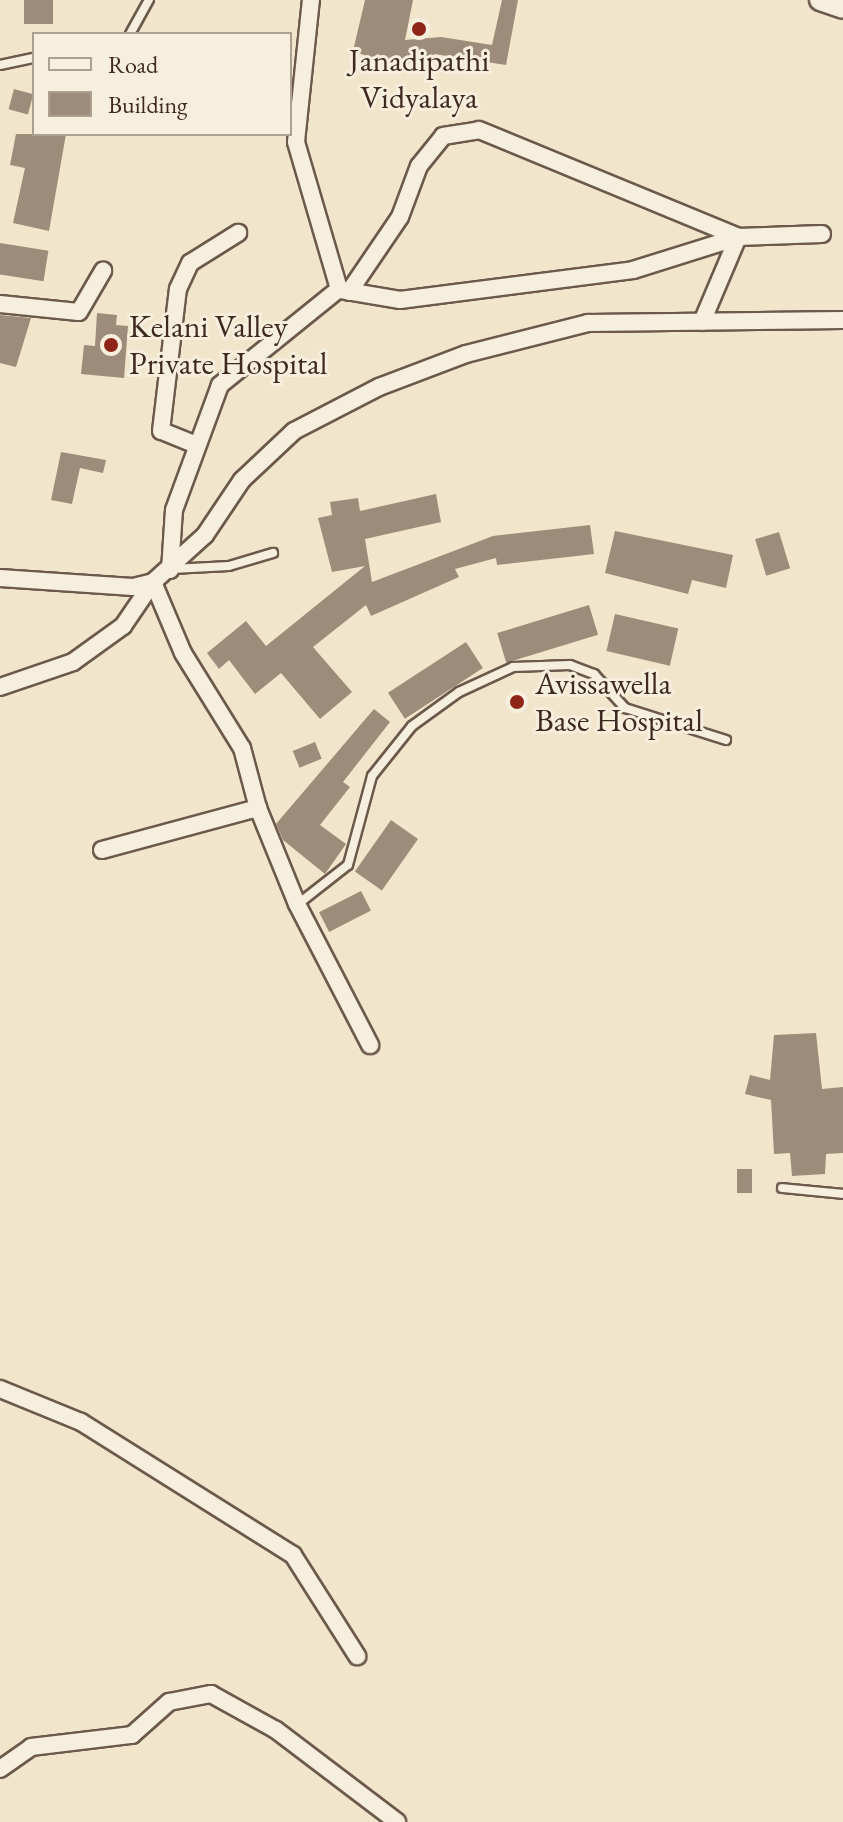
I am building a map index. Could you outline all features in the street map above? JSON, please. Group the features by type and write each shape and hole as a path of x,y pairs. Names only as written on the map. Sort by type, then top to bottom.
{"street":[{"path":"311,0 296,142 344,291"},
{"path":"821,0 843,8"},
{"path":"170,570 174,510 194,444 220,385 344,291 400,217 419,166 443,136 479,130 738,237"},
{"path":"194,444 161,431 178,289 190,263 238,233"},
{"path":"344,291 400,300 633,270 738,237 822,234"},
{"path":"702,322 738,237"},
{"path":"0,304 79,312 103,271"},
{"path":"0,687 73,662 123,626 153,582 170,570 205,535 242,480 294,431 379,387 466,354 588,323 843,320"},
{"path":"0,578 133,587 153,582"},
{"path":"153,582 183,653 242,748 258,808 297,904 370,1045"},
{"path":"102,850 258,808"},
{"path":"0,1389 81,1422 293,1555 357,1656"},
{"path":"0,1769 31,1747 132,1735 169,1702 211,1694 276,1730 397,1822"}],"lane":[{"path":"131,32 149,0"},
{"path":"0,65 32,58"},
{"path":"170,570 229,566 273,553"},
{"path":"297,904 348,865 372,776 412,726 459,692 513,667 570,665 594,674 625,708 726,740"},
{"path":"782,1188 843,1194"}],"building":[{"path":"24,0 53,0 53,24 24,24"},
{"path":"365,0 413,0 405,40 441,37 492,45 502,0 518,0 506,65 434,54 433,62 386,63 353,51"},
{"path":"14,89 32,94 28,114 9,109"},
{"path":"16,134 66,136 49,231 13,223 25,168 10,165"},
{"path":"0,243 48,251 44,281 0,274"},
{"name":"Kelani Valley Private Hospital","path":"97,313 117,315 116,325 128,326 124,378 81,374 84,345 95,346"},
{"path":"0,315 31,318 16,367 0,363"},
{"path":"61,452 106,460 103,473 80,468 72,504 51,500"},
{"path":"436,494 441,522 365,539 372,582 493,536 590,525 594,554 497,565 496,558 455,569 459,577 371,616 366,605 313,647 352,692 320,719 281,673 255,694 229,660 219,669 207,653 246,621 266,646 365,566 332,572 318,518 332,515 330,502 358,498 360,511"},
{"path":"615,531 733,555 726,588 692,580 688,594 605,573"},
{"path":"779,532 790,568 766,576 755,539"},
{"path":"589,605 598,635 506,663 497,633"},
{"path":"615,614 678,629 670,666 606,651"},
{"path":"466,642 483,668 405,719 388,693"},
{"path":"374,709 390,722 343,782 350,787 320,825 346,844 325,874 283,840 276,824"},
{"path":"315,742 322,759 299,768 293,751"},
{"path":"391,820 418,839 382,891 355,872"},
{"path":"361,891 371,911 329,932 319,912"},
{"path":"816,1033 822,1089 843,1087 843,1153 826,1154 825,1174 792,1176 790,1153 774,1154 771,1100 745,1094 750,1075 770,1080 774,1035"},
{"path":"737,1169 752,1169 752,1193 737,1193"}],"place":[{"name":"Janadipathi Vidyalaya","path":"419,29"},
{"name":"Kelani Valley Private Hospital","path":"111,345"},
{"name":"Avissawella Base Hospital","path":"517,702"}]}
